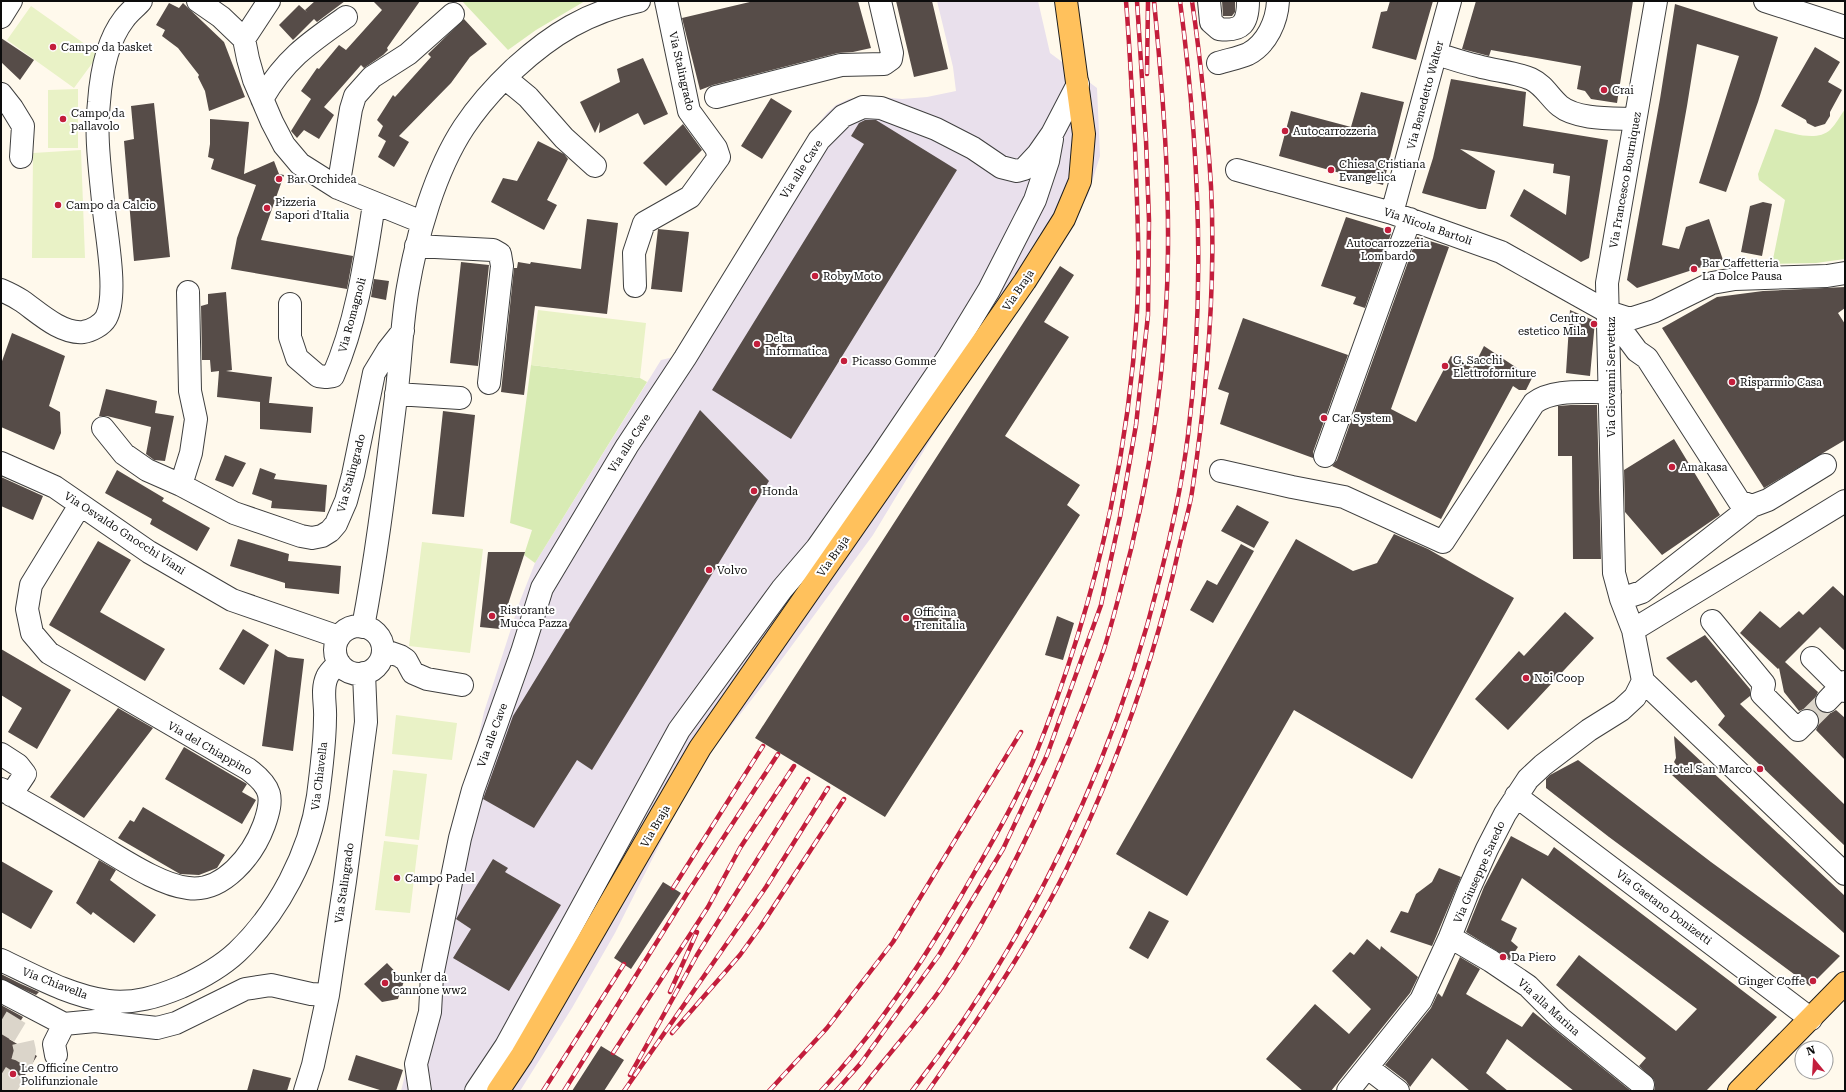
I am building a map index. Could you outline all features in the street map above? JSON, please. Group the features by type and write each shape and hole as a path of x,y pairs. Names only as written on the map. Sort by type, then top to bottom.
{"main road":[{"name":"Via Braja","path":"498,1091 522,1055 700,748 1025,281 1064,219 1080,181 1084,134 1066,1"},
{"path":"1739,1091 1845,983"}],"street":[{"path":"1,17 11,1"},
{"path":"1,290 20,300 62,327 74,331 84,332 98,326 106,319 111,299 109,254 103,201 98,103 111,45 125,18 141,1"},
{"path":"198,1 221,17 244,38 254,80 276,132 292,154 306,168 338,188 374,204 422,222"},
{"path":"244,38 269,1"},
{"path":"363,627 370,591 396,394 408,287 422,222 445,160 474,113 505,78 546,42 574,23 602,11 639,1"},
{"name":"Via Stalingrado","path":"635,286 634,253 644,222 690,197 719,157 716,148 689,111 666,1"},
{"path":"716,97 841,64 884,64 891,60 892,53 880,1"},
{"path":"1209,1 1212,22 1219,30 1231,31 1241,26 1248,15 1248,1"},
{"path":"1218,63 1249,54 1267,37 1277,15 1278,1"},
{"name":"Via Benedetto Walter","path":"1324,456 1401,216 1450,1"},
{"name":"Via Francesco Bourniquez","path":"1608,312 1607,283 1656,1"},
{"path":"1765,1 1845,27"},
{"path":"338,188 351,109 355,96 372,77 408,54 453,14"},
{"path":"262,99 274,79 294,55 346,17"},
{"path":"1437,54 1479,67 1506,71 1531,79 1548,92 1562,107 1577,114 1635,119"},
{"path":"505,78 528,96 564,138 595,166"},
{"name":"Via alle Cave","path":"420,1091 416,1064 430,1012 432,976 460,838 473,790 522,652 542,588 627,446 682,364 819,140 843,116 863,107 881,108 936,129 973,148 1001,167 1017,171 1024,169 1038,154 1052,134 1078,84"},
{"path":"1,94 23,126 21,157"},
{"path":"476,1091 506,1046 679,730 782,589 817,548 949,356 989,290 1035,200 1048,161 1052,134"},
{"name":"Via Nicola Bartoli","path":"1237,170 1401,216 1501,252 1608,312"},
{"name":"Via Romagnoli","path":"290,304 290,337 297,358 318,376 333,376 350,331 363,276 374,204"},
{"path":"416,246 493,250 500,254 502,266 489,383"},
{"name":"Via Giovanni Servettaz","path":"1642,681 1633,630 1621,599 1614,573 1608,312 1630,319 1655,311 1712,283 1735,279 1827,276 1845,273"},
{"path":"181,485 191,453 196,419 190,391 188,292"},
{"path":"1608,312 1637,351 1647,358 1739,501 1752,506"},
{"name":"Via Stalingrado","path":"103,428 124,454 134,462 147,470 181,485 234,513 300,536 312,538 322,536 330,531 336,524 350,486 374,373 384,355 403,331"},
{"path":"1221,471 1344,497 1443,542 1534,403 1543,396 1557,393 1610,392"},
{"path":"396,394 460,398"},
{"name":"Via Osvaldo Gnocchi Viani","path":"1,463 56,487 149,552 232,600 339,637"},
{"path":"1621,599 1642,592 1752,506 1768,500 1825,465"},
{"path":"1633,630 1845,501"},
{"name":"Via del Chiappino","path":"6,792 133,865 167,882 188,888 204,887 217,883 227,877 240,864 258,840 268,813 271,800 268,790 248,768 49,653 32,632 27,609 31,585 80,505"},
{"path":"1712,622 1764,684 1762,694 1798,730 1807,721"},
{"path":"363,627 371,630 377,635 383,650 381,658 372,670 364,673 350,672 339,663 335,650 339,637 350,628 363,627"},
{"path":"383,650 400,656 406,660 413,674 427,679 462,685"},
{"path":"1812,658 1840,690"},
{"name":"Via Chiavella","path":"1,960 78,994 108,1001 136,1002 164,995 193,981 215,968 237,952 260,926 281,896 296,867 309,835 318,798 325,719 324,687 327,676 339,663"},
{"name":"Via Stalingrado","path":"305,1091 313,1065 328,995 366,722 364,673"},
{"path":"1642,681 1845,874"},
{"name":"Via Giuseppe Saredo","path":"1348,1091 1368,1068 1421,1000 1450,937 1487,848 1505,814 1528,779 1543,765 1589,730 1621,710 1635,697 1642,681"},
{"path":"1,754 18,765 25,774 6,792"},
{"name":"Via Gaetano Donizetti","path":"1516,796 1811,1019"},
{"name":"Via alla Marina","path":"1450,937 1491,961 1528,986 1560,1018 1642,1085"},
{"path":"1,991 64,1024 95,1021 157,1028 176,1023 245,989 271,985 328,995"},
{"path":"56,1055 54,1044 64,1024"},
{"path":"1368,1068 1398,1091"}],"shaded area":[{"path":"937,1 1038,1 1050,53 1097,88 1100,156 1088,195 1005,326 937,429 873,535 763,685 713,749 679,806 615,933 572,1008 520,1091 401,1091 409,1059 422,1022 419,1010 484,712 520,601 535,563 661,360 674,357 817,125 827,113 836,105 849,99 871,96 902,99 927,97 956,91 953,67"}],"green space":[{"path":"462,1 585,1 536,30 508,50"},
{"name":"Campo da basket","path":"31,6 99,54 74,88 7,40"},
{"name":"Campo da pallavolo","path":"78,89 78,148 48,148 48,90"},
{"path":"1845,109 1845,259 1816,263 1772,264 1785,200 1759,180 1758,174 1775,129 1804,136 1825,134 1836,123"},
{"name":"Campo da Calcio","path":"81,150 85,258 32,258 33,153"},
{"path":"538,310 646,323 640,378 531,365"},
{"path":"531,365 640,378 647,382 535,563 524,555 532,530 510,523"},
{"path":"422,542 483,549 470,653 409,646"},
{"path":"396,715 457,723 452,760 392,754"},
{"name":"Campo Padel","path":"393,770 427,774 419,840 385,836"},
{"name":"Campo Padel","path":"384,841 418,845 410,913 375,910"}],"building":[{"path":"315,1 345,1 317,22 314,19 293,40 279,25 299,5 308,13 305,10"},
{"path":"373,1 420,1 387,48 388,50 364,68 361,65 324,107 334,115 319,139 304,130 297,138 291,131 311,99 301,91 317,68 319,69 339,45 346,50 382,10"},
{"path":"754,1 858,1 871,48 853,52 838,53 713,85 700,90 682,18"},
{"path":"896,1 932,1 948,69 914,77"},
{"path":"1222,1 1235,1 1235,12 1232,16 1223,16"},
{"path":"1390,1 1433,1 1416,60 1372,48 1381,12 1387,11"},
{"path":"1476,1 1633,1 1617,103 1591,99 1585,91 1577,89 1581,66 1491,50 1489,56 1462,49"},
{"path":"169,3 179,8 183,3 224,42 245,97 209,111 205,91 198,77 199,75 178,48 162,36 165,30 156,25"},
{"path":"1675,4 1778,37 1758,102 1726,192 1699,183 1739,56 1697,44 1662,245 1679,249 1686,227 1709,219 1723,260 1637,288 1627,280 1660,99"},
{"path":"464,19 487,44 470,57 451,83 399,136 409,142 394,167 378,157 386,141 378,136 383,126 377,120 393,95 395,97 431,57 428,54"},
{"path":"1,38 34,60 20,80 1,62"},
{"path":"1815,47 1840,62 1828,82 1842,90 1825,124 1815,127 1807,123 1806,120 1781,106"},
{"path":"643,58 668,114 644,125 638,113 599,133 600,122 595,133 580,102 620,82 617,69"},
{"path":"1451,79 1526,92 1523,126 1608,140 1589,258 1581,262 1510,216 1524,189 1566,215 1570,176 1553,173 1554,164 1460,149 1495,171 1486,209 1479,209 1422,193 1433,158"},
{"path":"1361,92 1404,102 1383,185 1279,156 1291,111 1351,127"},
{"path":"771,98 792,111 762,159 741,146"},
{"path":"154,103 170,257 134,261 124,141 134,139 131,106"},
{"path":"210,119 249,122 244,174 274,161 279,174 284,175 261,240 353,256 347,289 231,269 237,238 256,185 211,169 214,159 208,157 210,144"},
{"path":"865,120 876,120 957,170 791,439 712,390 864,144 851,136 859,123"},
{"path":"683,124 702,150 666,186 643,163"},
{"path":"538,141 564,154 568,159 547,200 557,205 544,230 491,202 503,178 517,181"},
{"path":"1763,202 1772,204 1762,256 1741,252 1750,206"},
{"path":"1346,217 1392,231 1365,308 1353,304 1356,297 1321,286"},
{"path":"587,219 618,223 607,314 535,306 524,395 501,392 514,268 517,268 518,262 530,264 531,262 581,269"},
{"path":"658,229 689,232 682,292 651,289"},
{"path":"1417,237 1449,247 1391,409 1416,422 1451,356 1473,368 1484,346 1532,378 1526,390 1519,390 1513,386 1441,519 1332,466 1337,460"},
{"path":"461,262 489,265 478,366 450,363"},
{"name":"Officina Trenitalia","path":"1060,266 1074,275 1044,322 1069,337 1005,436 1080,485 1067,505 1080,515 885,817 755,738"},
{"path":"374,279 389,281 386,300 371,297"},
{"path":"1845,287 1845,308 1838,313 1845,324 1845,440 1764,488 1662,328 1717,297 1763,291"},
{"path":"226,292 232,370 226,371 272,377 269,403 217,397 219,371 211,372 210,360 202,360 201,306 208,304 208,294"},
{"path":"1570,310 1595,321 1590,376 1566,373"},
{"path":"1243,318 1348,355 1313,452 1313,458 1220,424 1229,393 1218,389"},
{"path":"12,333 65,356 49,406 60,412 61,433 54,450 1,427 1,364"},
{"path":"106,389 157,401 155,413 174,416 165,461 154,460 146,454 151,427 107,416 99,416"},
{"path":"260,402 313,407 311,433 260,429"},
{"path":"1597,405 1601,559 1573,559 1572,456 1558,456 1558,406"},
{"path":"700,410 769,481 592,770 577,760 534,828 483,799 513,716"},
{"path":"443,411 475,415 464,517 432,514"},
{"path":"1674,439 1720,515 1662,555 1625,512 1624,470"},
{"path":"225,455 246,463 233,487 215,480"},
{"path":"260,468 276,474 274,479 327,485 325,512 271,508 272,501 252,494"},
{"path":"117,470 164,498 162,501 210,528 197,551 150,524 152,519 105,493"},
{"path":"1,477 43,496 33,520 1,506"},
{"path":"1237,505 1269,522 1254,548 1221,531"},
{"path":"1394,534 1428,549 1514,598 1412,779 1294,710 1187,896 1116,854 1296,539 1353,571 1377,563"},
{"path":"238,539 289,554 288,561 341,566 339,594 285,588 285,583 230,566"},
{"path":"98,541 131,560 100,612 165,649 145,681 49,625"},
{"path":"1241,544 1254,551 1213,623 1190,610 1207,580 1217,585"},
{"path":"488,552 525,552 500,629 480,627"},
{"path":"1833,586 1845,597 1845,651 1820,627 1785,662 1818,692 1815,698 1815,705 1818,710 1824,713 1831,713 1836,710 1845,718 1845,760 1816,730 1819,724 1819,718 1816,712 1810,709 1799,711 1784,692 1779,668 1778,669 1740,633 1760,611 1780,628 1799,611 1803,615"},
{"name":"Noi Coop","path":"1565,612 1594,638 1508,730 1475,699 1519,651 1524,656"},
{"path":"1057,616 1074,623 1063,660 1045,655"},
{"path":"243,629 269,645 244,685 219,669"},
{"path":"1705,635 1750,689 1750,696 1740,704 1845,805 1845,846 1718,725 1725,716 1696,680 1691,683 1666,658"},
{"path":"1,649 71,690 37,749 8,732 22,708 1,695"},
{"path":"275,649 288,657 304,659 293,751 262,746"},
{"path":"118,708 153,728 84,818 50,797"},
{"path":"1674,736 1845,896 1845,934 1672,775 1678,767 1674,762 1676,758"},
{"path":"184,747 247,784 242,792 256,800 242,824 165,779"},
{"path":"1578,760 1711,862 1840,956 1810,986 1609,837 1546,788 1546,779 1550,775"},
{"path":"143,807 225,855 217,868 199,875 180,874 118,838 130,820 134,822"},
{"path":"1511,836 1548,856 1554,847 1777,1017 1706,1091 1654,1091 1654,1080 1639,1066 1646,1058 1556,985 1579,955 1676,1031 1697,1009 1522,878 1501,920 1517,928 1511,941 1518,947 1510,959 1466,932 1484,887"},
{"path":"493,859 508,868 505,872 561,905 509,991 453,958 471,929 456,919"},
{"path":"99,860 116,870 110,880 156,915 134,943 93,912 91,915 76,903"},
{"path":"1,861 53,891 31,929 1,912"},
{"path":"1439,868 1461,877 1432,946 1390,932 1401,911 1408,913 1416,894 1432,882"},
{"path":"663,882 681,893 631,969 614,958"},
{"path":"1149,911 1169,921 1148,959 1129,948"},
{"path":"1367,939 1380,950 1381,946 1418,977 1410,993 1331,1091 1303,1091 1266,1059 1315,1004 1349,1034 1371,1009 1332,971 1350,952 1354,955"},
{"path":"1460,957 1480,969 1466,994 1522,1027 1533,1012 1631,1091 1574,1091 1507,1039 1486,1073 1508,1091 1470,1091 1432,1058 1410,1087 1406,1081 1385,1065 1431,1008 1438,993 1442,997"},
{"name":"bunker da cannone ww2","path":"387,963 404,981 398,999 382,1002 364,984"},
{"path":"1,974 39,992 36,995 1,979"},
{"name":"Le Officine Centro Polifunzionale","path":"1,1005 23,1017 9,1039 37,1056 15,1091 1,1091"},
{"path":"601,1046 624,1060 604,1091 572,1091"},
{"path":"356,1055 403,1070 396,1091 383,1091 348,1080"},
{"path":"253,1069 291,1078 287,1091 247,1091"}],"tunnel":[{"path":"1807,721 1827,701"},
{"path":"1,1021 21,1033 25,1051 22,1062 4,1091"}],"railway":[{"path":"821,1091 879,1022 914,972 961,896 1008,813 1033,761 1054,707 1089,597 1103,541 1125,427 1137,312 1137,188 1126,1"},
{"path":"836,1091 861,1063 939,955 1003,849 1047,755 1101,605 1120,517 1136,425 1148,315 1149,220 1146,140 1137,1"},
{"path":"1147,74 1148,1"},
{"path":"860,1091 921,1016 940,990 981,925 1017,857 1065,751 1097,670 1129,558 1144,488 1156,417 1164,346 1168,271 1164,117 1154,1"},
{"path":"912,1091 954,1033 994,973 1030,911 1063,847 1092,782 1118,715 1141,646 1164,560 1186,453 1194,381 1197,327 1198,218 1196,164 1187,55 1180,1"},
{"path":"928,1091 1001,983 1035,927 1066,870 1084,831 1117,753 1146,672 1169,590 1188,513 1192,492 1206,377 1212,262 1211,186 1208,140 1192,1"},
{"path":"769,1091 827,1028 893,942 1021,732"},
{"path":"673,888 763,746"},
{"path":"564,1091 688,892 778,754"},
{"path":"613,1053 708,907 740,848 794,766"},
{"path":"630,1075 697,955 808,779"},
{"path":"624,1091 766,887 828,788"},
{"path":"672,1033 740,955 761,926 844,799"},
{"path":"670,992 697,932"},
{"path":"543,1091 624,964"}],"place":[{"name":"Campo da basket","path":"53,47"},
{"name":"Crai","path":"1604,90"},
{"name":"Campo da pallavolo","path":"63,119"},
{"name":"Autocarrozzeria","path":"1285,131"},
{"name":"Chiesa Cristiana Evangelica","path":"1331,170"},
{"name":"Bar Orchidea","path":"279,179"},
{"name":"Campo da Calcio","path":"58,205"},
{"name":"Pizzeria Sapori d'Italia","path":"267,208"},
{"name":"Autocarrozzeria Lombardo","path":"1388,230"},
{"name":"Bar Caffetteria La Dolce Pausa","path":"1694,269"},
{"name":"Roby Moto","path":"815,276"},
{"name":"Centro estetico Mila","path":"1594,324"},
{"name":"Delta Informatica","path":"757,344"},
{"name":"Picasso Gomme","path":"844,361"},
{"name":"G. Sacchi Elettroforniture","path":"1445,366"},
{"name":"Risparmio Casa","path":"1732,382"},
{"name":"Car System","path":"1324,418"},
{"name":"Amakasa","path":"1672,467"},
{"name":"Honda","path":"754,491"},
{"name":"Volvo","path":"709,570"},
{"name":"Ristorante Mucca Pazza","path":"492,616"},
{"name":"Officina Trenitalia","path":"906,618"},
{"name":"Noi Coop","path":"1526,678"},
{"name":"Hotel San Marco","path":"1760,769"},
{"name":"Campo Padel","path":"397,878"},
{"name":"Da Piero","path":"1503,957"},
{"name":"Ginger Coffe","path":"1813,981"},
{"name":"bunker da cannone ww2","path":"385,983"},
{"name":"Le Officine Centro Polifunzionale","path":"13,1074"}]}
